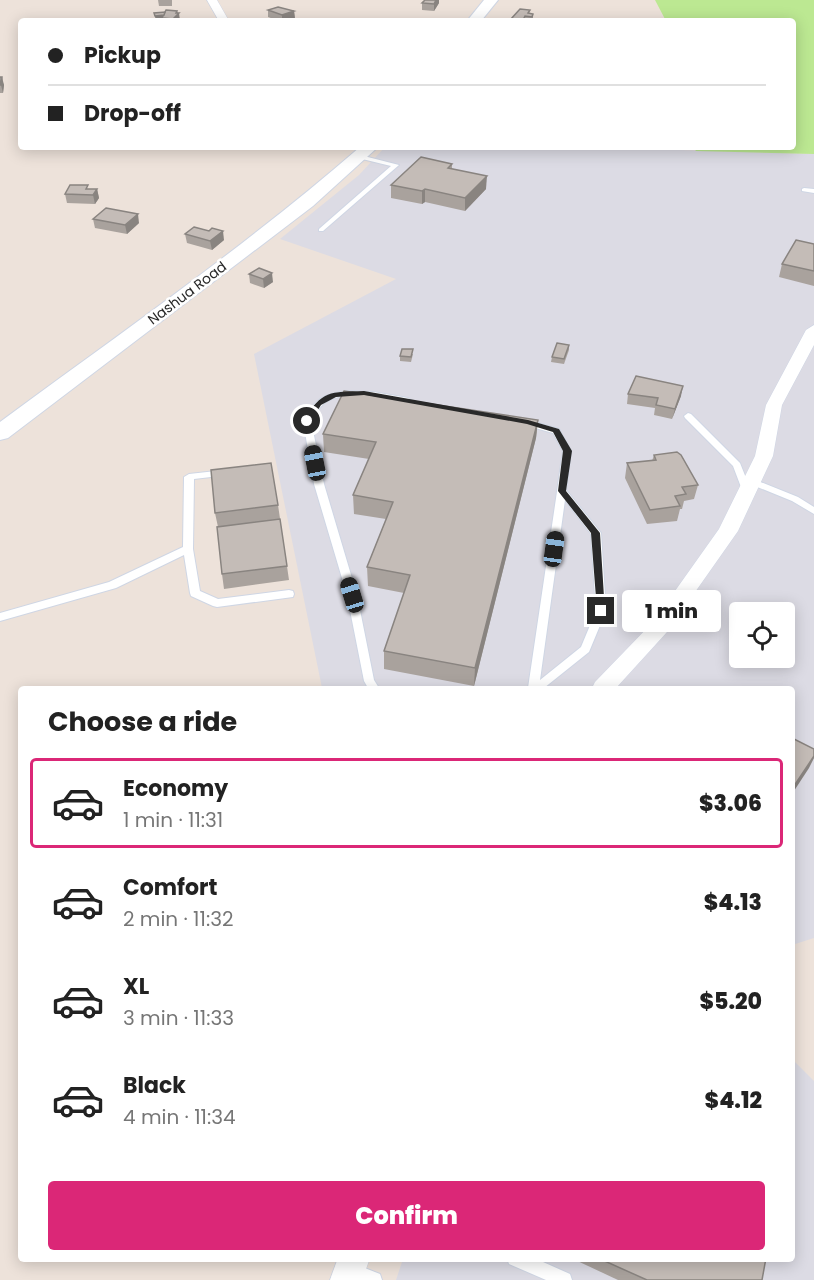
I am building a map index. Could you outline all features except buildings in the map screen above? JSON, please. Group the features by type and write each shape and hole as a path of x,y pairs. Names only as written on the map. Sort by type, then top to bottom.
{"main road":[{"path":"476,18 491,0"},
{"name":"Nashua Road","path":"0,433 214,274 365,152"}],"street":[{"path":"212,0 222,18"},
{"path":"605,686 660,627 728,531 764,456 774,405 814,330"}],"lane":[{"path":"321,230 396,165 365,152"},
{"path":"804,190 814,190"},
{"path":"373,686 369,681 352,595 319,484 307,421 318,403 334,394 364,393 423,404"},
{"path":"688,416 737,465 750,488 795,499 814,510"},
{"path":"516,420 556,431 567,451 535,686"},
{"path":"235,472 189,477 189,549 195,593 217,603 289,594"},
{"path":"538,686 585,649 601,611 596,533 562,491"},
{"path":"0,617 112,585 189,549"},
{"path":"524,1262 564,1280"}],"shaded area":[{"path":"382,150 681,150 814,154 814,938 795,944 795,686 322,686 254,354 396,279 280,239 359,175"},
{"path":"795,1062 814,1081 814,1280 396,1280 402,1262 795,1262"}],"green space":[{"path":"655,0 814,0 814,154 695,150 796,150 796,18 664,18"}],"route":[{"path":"307,421 318,403 334,394 364,393 528,422 556,431 567,451 562,491 596,533 601,611"}]}
